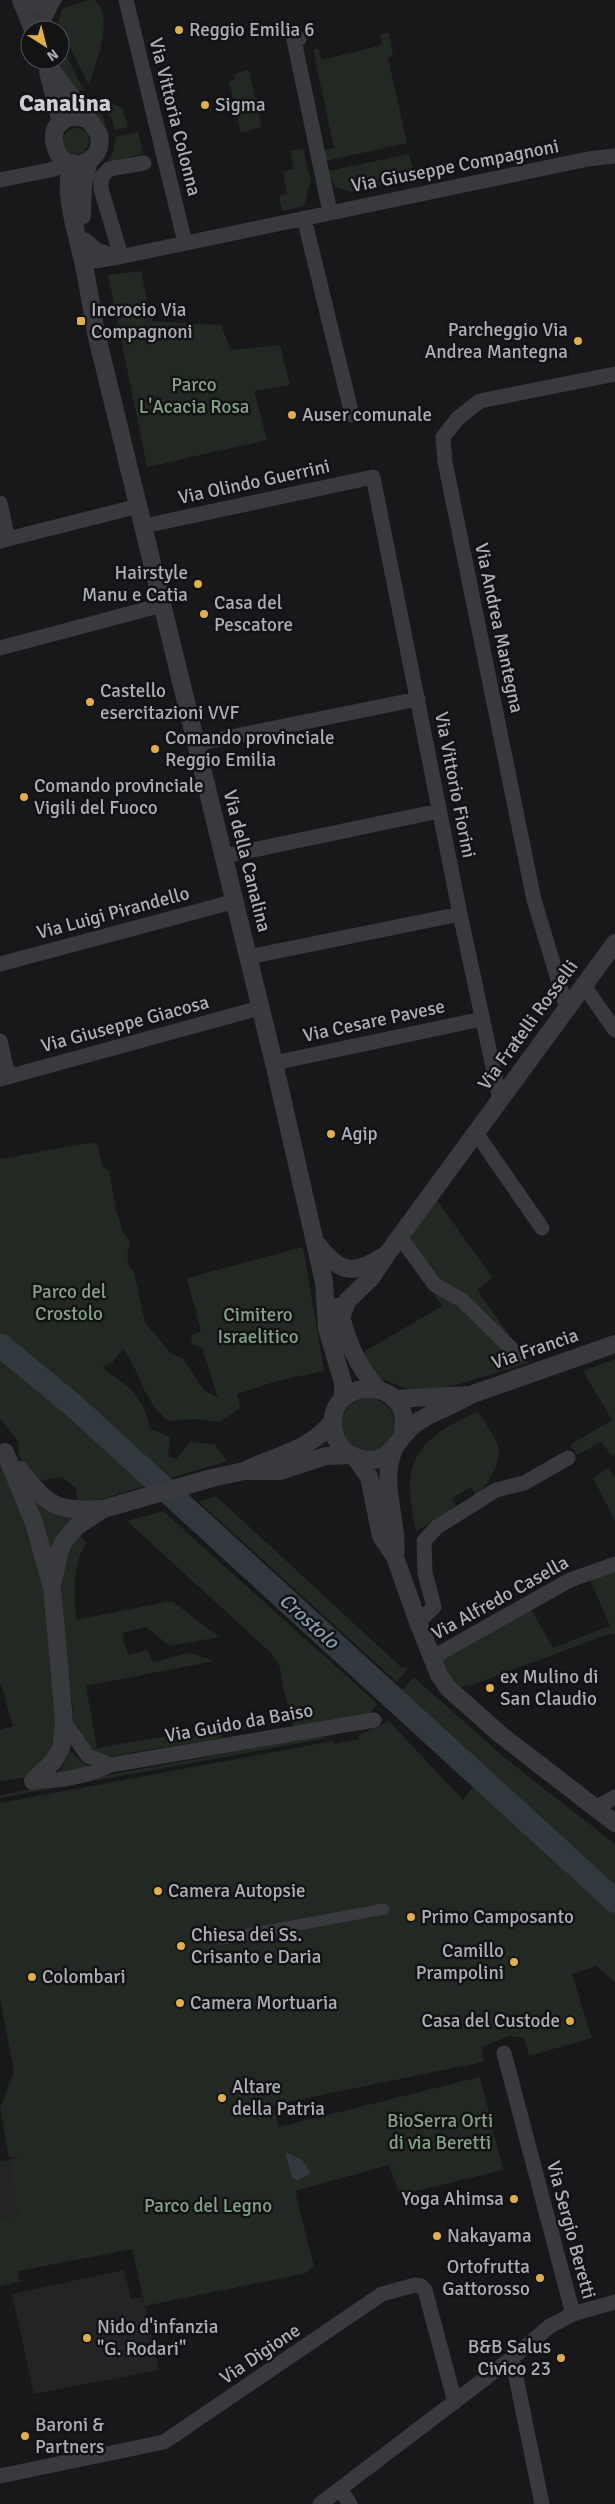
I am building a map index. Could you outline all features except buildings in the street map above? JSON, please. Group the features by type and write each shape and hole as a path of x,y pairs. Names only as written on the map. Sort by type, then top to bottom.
{"street":[{"path":"22,1 36,7 53,0"},
{"path":"44,20 53,0"},
{"name":"Via Vittoria Colonna","path":"126,0 185,243"},
{"path":"22,1 29,20"},
{"path":"299,39 294,40 330,212"},
{"name":"Via della Canalina","path":"47,70 61,122 56,129 53,139 73,159 83,185 82,212 85,261 96,333 236,902 316,1242 324,1282 328,1328 343,1383 343,1399"},
{"name":"Via della Canalina","path":"51,70 87,119 95,125 100,139 96,153 73,159"},
{"path":"61,122 71,117 87,119"},
{"name":"Via Giuseppe Compagnoni","path":"85,261 120,257 588,159 615,156"},
{"path":"0,180 40,172 73,159"},
{"name":"Via della Canalina","path":"73,159 68,173 68,186 78,245 85,261"},
{"path":"120,257 101,189 101,178 109,169 144,163"},
{"path":"304,218 352,415"},
{"path":"85,240 97,250 120,257"},
{"name":"Via Andrea Mantegna","path":"567,1010 534,900 445,462 443,438 458,418 480,401 615,374"},
{"name":"Via Olindo Guerrini","path":"144,526 372,477"},
{"name":"Via Vittorio Fiorini","path":"372,477 460,914 500,1100"},
{"path":"0,503 4,540 138,506"},
{"path":"0,648 162,605"},
{"path":"196,744 418,699"},
{"path":"224,856 439,811"},
{"name":"Via Luigi Pirandello","path":"0,964 236,902"},
{"path":"248,957 460,914"},
{"name":"Via Fratelli Rosselli","path":"341,1318 347,1301 372,1278 386,1254 615,943"},
{"path":"584,986 615,1030"},
{"name":"Via Giuseppe Giacosa","path":"4,1077 260,1008"},
{"name":"Via Cesare Pavese","path":"274,1063 482,1019"},
{"path":"0,1041 4,1077"},
{"path":"476,1132 542,1228"},
{"path":"400,1237 435,1285 462,1300 518,1355"},
{"name":"Via Fratelli Rosselli","path":"316,1242 333,1264 344,1268 355,1269 366,1266 386,1254"},
{"name":"Via della Canalina","path":"324,1282 341,1318 354,1357 366,1376 378,1389"},
{"name":"Via Francia","path":"244,1471 271,1472 331,1455 353,1456 364,1460 380,1458 398,1443 419,1421 454,1405 470,1395 615,1344"},
{"path":"395,1558 396,1533 388,1474 405,1425 403,1414 394,1399 378,1389 359,1389 343,1399 336,1409 333,1421 335,1437 369,1477 381,1536 395,1558 418,1622 440,1675 448,1688 464,1704 615,1824"},
{"name":"Via Francia","path":"394,1399 470,1395"},
{"path":"3,1448 38,1494 50,1503 75,1510 110,1507 212,1478 244,1471 268,1459 301,1448 318,1437 333,1421"},
{"path":"3,1448 34,1523 52,1587 64,1722 61,1748 53,1762 33,1781"},
{"path":"418,1622 434,1607 426,1573 424,1541 437,1527 496,1490 524,1483 568,1458"},
{"path":"52,1587 57,1558 64,1542 76,1527 110,1507"},
{"name":"Via Alfredo Casella","path":"433,1657 570,1580 615,1564"},
{"name":"Via Guido da Baiso","path":"33,1781 44,1781 97,1772 110,1765 374,1720"},
{"path":"64,1722 88,1756 110,1765"},
{"path":"595,1808 615,1797"},
{"path":"222,1939 384,1909"},
{"name":"Via Sergio Beretti","path":"320,2504 512,2358 550,2326 573,2314 504,2053"},
{"name":"Via Digione","path":"0,2476 164,2442 382,2294 415,2284 425,2290 455,2402"},
{"path":"573,2314 615,2302"},
{"path":"512,2358 542,2504"},
{"path":"340,2489 350,2504"}],"shaded area":[{"path":"285,2152 302,2160 311,2173 297,2181 292,2177"},
{"path":"8,2160 18,2216 0,2220 0,2161"},
{"name":"Nido d'infanzia \"G. Rodari\"","path":"124,2270 131,2299 143,2297 159,2370 34,2394 12,2294"}],"green space":[{"path":"89,0 94,0 100,8 104,29 89,85 70,47 70,20 59,20 62,9"},
{"path":"389,32 393,56 388,58 407,143 325,161 323,150 334,148 313,50 318,48 322,60 382,45 380,35"},
{"path":"70,63 84,90 74,93 61,70 70,70"},
{"path":"249,70 262,127 241,133 229,82 235,79 234,74"},
{"path":"90,96 104,119 106,132 78,99"},
{"path":"97,96 123,109 128,127 115,130 112,119"},
{"path":"76,128 85,132 89,141 85,150 76,154 67,150 63,141 67,132"},
{"path":"138,132 143,154 107,163 114,149 115,137"},
{"path":"303,148 311,181 304,206 282,211 279,196 287,194 283,172 294,169 290,151"},
{"path":"409,154 415,179 351,192 335,187 328,171"},
{"name":"Parco L'Acacia Rosa","path":"141,271 152,321 221,325 231,350 280,345 290,385 254,391 267,440 147,467 108,275"},
{"name":"Parco del Crostolo","path":"88,1143 97,1144 103,1167 109,1170 122,1230 130,1243 127,1256 130,1269 134,1272 145,1323 171,1353 183,1359 204,1390 218,1398 202,1347 193,1345 191,1342 192,1336 201,1331 187,1278 303,1247 324,1371 277,1381 237,1394 240,1408 220,1422 195,1419 169,1421 153,1405 123,1349 112,1363 102,1367 134,1393 144,1408 150,1429 170,1437 168,1456 176,1459 190,1442 215,1444 227,1461 96,1501 78,1500 76,1488 62,1477 37,1481 19,1457 18,1441 0,1419 0,1159"},
{"path":"436,1199 493,1278 477,1290 529,1363 449,1387 417,1393 380,1378 364,1361 365,1351 442,1306 400,1246"},
{"path":"615,1359 615,1454 612,1456 601,1442 577,1455 570,1445 612,1420 583,1371"},
{"path":"368,1398 378,1400 387,1406 393,1415 395,1425 393,1435 387,1444 378,1450 368,1452 358,1450 349,1444 343,1435 341,1425 343,1415 349,1406 358,1400"},
{"path":"478,1411 498,1446 498,1458 493,1473 476,1496 471,1487 452,1498 457,1508 416,1531 411,1507 410,1487 412,1470 417,1456 426,1443 439,1432"},
{"path":"0,1461 30,1531 42,1574 57,1718 52,1743 40,1766 27,1776 0,1781 0,1730 13,1726 0,1682"},
{"path":"608,1468 615,1477 615,1521 593,1478"},
{"path":"29,1492 80,1517 50,1564"},
{"path":"216,1496 401,1667 409,1668 397,1682 199,1502"},
{"path":"163,1511 372,1699 377,1704 369,1714 294,1729 280,1667 271,1653 127,1521"},
{"path":"80,1535 86,1543 81,1552 76,1570 76,1620 172,1601 219,1637 170,1646 146,1627 122,1633 128,1655 147,1650 153,1662 190,1653 214,1661 86,1686 97,1748 251,1722 251,1727 221,1735 222,1738 104,1758 93,1754 74,1725 61,1595 66,1551"},
{"path":"615,1564 615,1634 606,1635 472,1685 458,1687 433,1657 528,1604 553,1648 610,1626 587,1573"},
{"path":"414,1677 505,1758 615,1844 615,1982 596,1966 572,1974 592,2038 529,2056 524,2038 509,2036 482,2047 483,2062 273,2105 279,2127 480,2077 503,2170 400,2195 389,2165 295,2191 314,2266 306,2273 145,2306 132,2249 18,2271 19,2280 30,2279 0,2286 0,2220 18,2216 8,2160 21,2156 9,2158 0,2108 14,2072 0,1998 0,1803 333,1741 335,1744 359,1739 359,1735 389,1721 463,1800 481,1777 402,1690"},
{"path":"320,1736 328,1738 0,1798 0,1795"},
{"path":"70,1751 95,1770 53,1777 61,1769"}],"waterway":[{"name":"Crostolo","path":"0,1345 74,1406 615,1901"}],"place":[{"name":"Reggio Emilia 6","path":"179,30"},
{"name":"Sigma","path":"205,105"},
{"name":"Incrocio Via Compagnoni","path":"81,321"},
{"name":"Parcheggio Via Andrea Mantegna","path":"578,341"},
{"name":"Auser comunale","path":"292,415"},
{"name":"Hairstyle Manu e Catia","path":"198,584"},
{"name":"Casa del Pescatore","path":"204,614"},
{"name":"Castello esercitazioni VVF","path":"90,702"},
{"name":"Comando provinciale Reggio Emilia","path":"155,749"},
{"name":"Comando provinciale Vigili del Fuoco","path":"24,797"},
{"name":"Agip","path":"331,1134"},
{"name":"ex Mulino di San Claudio","path":"490,1688"},
{"name":"Camera Autopsie","path":"158,1891"},
{"name":"Primo Camposanto","path":"411,1917"},
{"name":"Chiesa dei Ss. Crisanto e Daria","path":"181,1946"},
{"name":"Camillo Prampolini","path":"514,1962"},
{"name":"Colombari","path":"32,1977"},
{"name":"Camera Mortuaria","path":"180,2003"},
{"name":"Casa del Custode","path":"570,2021"},
{"name":"Altare della Patria","path":"222,2098"},
{"name":"Yoga Ahimsa","path":"514,2199"},
{"name":"Nakayama","path":"437,2236"},
{"name":"Ortofrutta Gattorosso","path":"540,2278"},
{"name":"Nido d'infanzia \"G. Rodari\"","path":"87,2338"},
{"name":"B&B Salus Civico 23","path":"561,2358"},
{"name":"Baroni & Partners","path":"25,2436"}],"district":[{"name":"Canalina","path":"65,103"}],"park label":[{"name":"Cimitero Israelitico","path":"258,1326"},
{"name":"BioSerra Orti di via Beretti","path":"440,2132"},
{"name":"Parco del Legno","path":"208,2206"}]}
